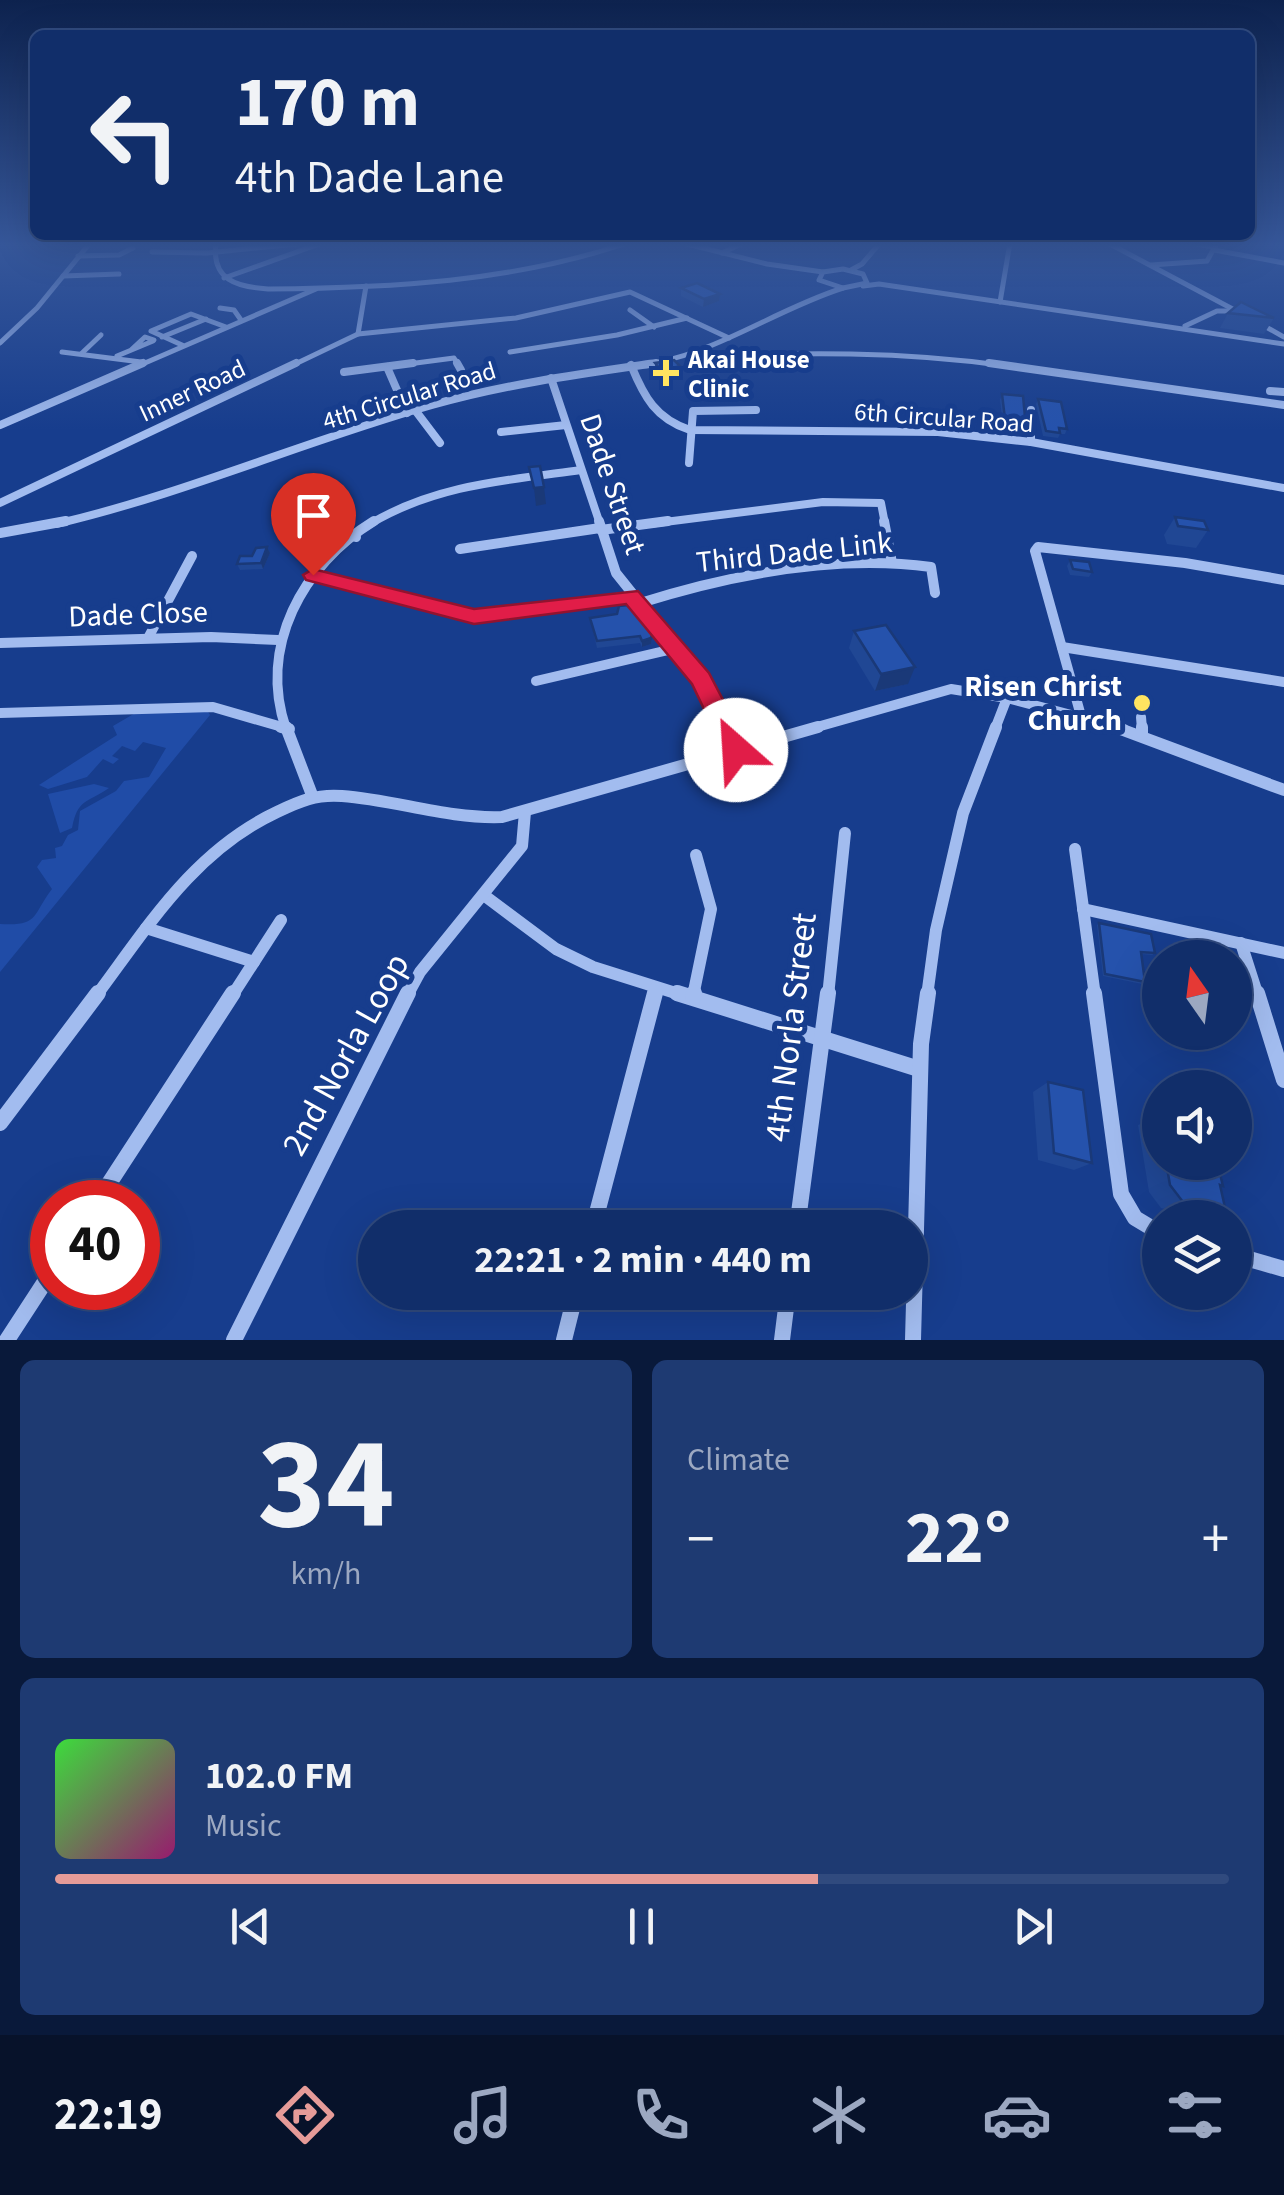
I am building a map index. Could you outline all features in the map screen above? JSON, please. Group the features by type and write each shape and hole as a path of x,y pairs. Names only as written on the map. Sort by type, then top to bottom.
{"street":[{"path":"0,343 35,306"},
{"path":"179,344 199,333 279,306"},
{"path":"358,334 363,306"},
{"name":"Inner Road","path":"0,504 358,334 516,318 571,306"},
{"name":"Inner Road","path":"660,306 687,318"},
{"name":"4th Circular Road","path":"0,533 79,520 132,506 224,478 411,411 551,378 682,358 794,306"},
{"name":"4th Circular Road","path":"1025,306 1268,340 1284,339"},
{"path":"1212,306 1214,312"},
{"path":"1227,306 1284,339"},
{"path":"220,308 234,310 242,320"},
{"path":"630,310 654,326"},
{"path":"1179,327 1201,321 1214,312 1238,312"},
{"path":"179,344 151,331 191,314 223,325"},
{"path":"162,337 206,318"},
{"path":"510,352 687,318 729,338"},
{"path":"171,322 199,333"},
{"path":"0,425 223,325"},
{"path":"82,352 101,335"},
{"path":"117,356 131,350"},
{"path":"682,358 816,351 944,356 1284,405"},
{"path":"62,352 142,362"},
{"path":"344,372 454,358 461,370"},
{"path":"631,365 650,409 663,420 690,430"},
{"path":"387,367 392,386 440,443"},
{"name":"Dade Street","path":"551,378 610,560 634,600 701,679 736,750"},
{"path":"1270,390 1284,392"},
{"path":"690,464 693,411 756,410"},
{"path":"1031,410 1032,442"},
{"path":"500,432 566,425"},
{"name":"6th Circular Road","path":"690,430 884,429 1032,442 1284,488"},
{"path":"312,794 275,681 278,640 295,598 313,575 356,537 418,499 446,490 580,470"},
{"path":"460,549 823,502 876,502 880,503 892,562"},
{"path":"310,508 356,537"},
{"path":"1082,716 1038,547 1186,563 1284,580"},
{"path":"148,638 192,556"},
{"name":"Third Dade Link","path":"313,575 474,616 634,600 699,586 892,562 931,567 935,594"},
{"name":"Dade Close","path":"0,643 148,638 278,640"},
{"path":"536,681 677,648"},
{"path":"1062,648 1284,682"},
{"path":"0,1123 146,928 208,854 240,829 312,794 472,818 525,812 951,690 1008,698 1142,734 1284,790"},
{"path":"913,1340 919,1069 936,930 962,814 1008,698"},
{"path":"0,713 214,707 289,729"},
{"path":"1140,717 1142,734"},
{"name":"2nd Norla Loop","path":"234,1340 385,1034 420,972 522,846 525,812"},
{"name":"4th Norla Street","path":"800,1210 824,1036 845,833"},
{"path":"1074,849 1121,1194 1135,1218 1142,1222"},
{"path":"693,997 711,908 696,855"},
{"path":"484,896 556,949 593,967 824,1036 919,1069"},
{"path":"1083,909 1231,940"},
{"path":"111,1180 281,920"},
{"path":"146,928 254,962"},
{"path":"1252,945 1284,953"},
{"path":"1252,977 1284,1080"},
{"path":"598,1210 656,988"},
{"path":"1252,1259 1284,1269"},
{"path":"8,1340 30,1306"},
{"path":"564,1340 572,1310"},
{"path":"782,1340 786,1310"}],"shaded area":[{"path":"207,710 210,715 0,972 0,924 33,918 52,889 37,867 42,860 56,858 55,848 78,830 80,811 116,791 124,781 149,777 166,748 143,742 135,751 122,746 112,756 119,759 113,764 103,759 87,777 48,789 39,785 117,735 113,726 137,712"},
{"path":"94,784 109,788 84,803 72,828 60,833 48,794"}],"building":[{"path":"1237,306 1248,306 1274,318 1228,313"},
{"path":"674,360 680,366 662,371 655,363"},
{"path":"1002,394 1023,396 1026,428 1005,419"},
{"path":"1038,399 1061,402 1067,429 1059,428 1060,433 1046,431"},
{"path":"540,466 544,487 534,488 529,467"},
{"path":"1175,517 1204,521 1208,530 1178,526"},
{"path":"267,547 261,563 237,564 240,556 252,556 256,548"},
{"path":"1070,560 1089,562 1092,572 1073,569"},
{"path":"629,605 653,633 651,638 597,641 590,618 617,614 619,606"},
{"path":"886,625 915,667 881,674 854,631"},
{"path":"1099,923 1151,934 1152,940 1142,940 1142,981 1105,974"},
{"path":"1048,1082 1083,1090 1092,1163 1054,1153"},
{"path":"1169,1180 1222,1180 1223,1200 1181,1200"}],"place":[{"name":"Akai House Clinic","path":"666,373"},
{"name":"Risen Christ Church","path":"1142,703"}],"route":[{"path":"313,575 390,598 474,616 514,614 631,596 701,679 736,750"}]}
